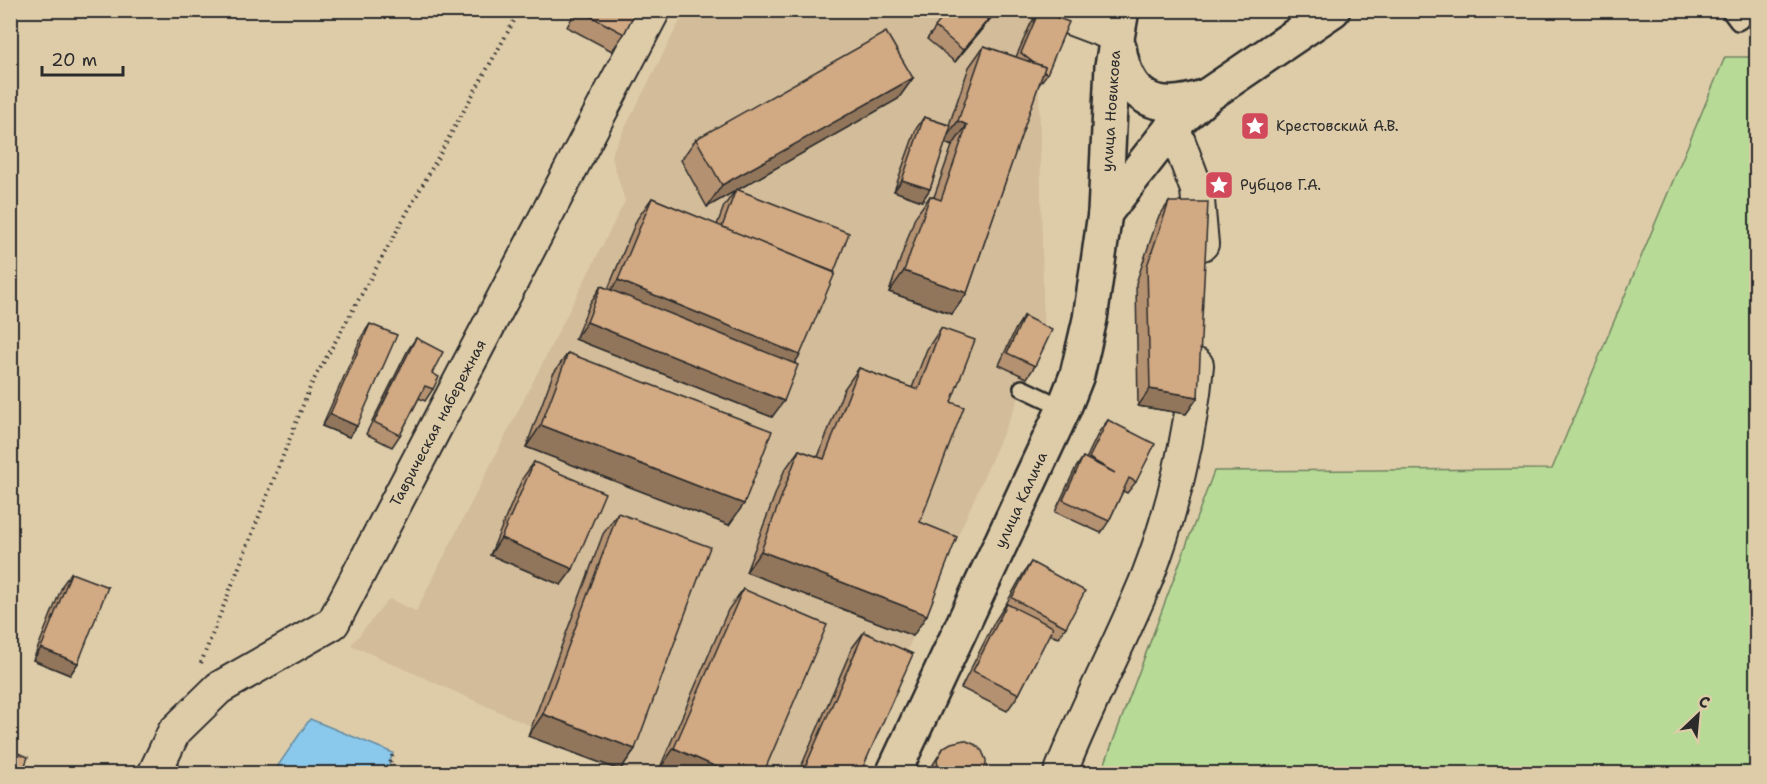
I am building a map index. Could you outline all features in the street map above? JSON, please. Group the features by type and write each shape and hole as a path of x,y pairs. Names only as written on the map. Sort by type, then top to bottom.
{"main road":[{"path":"1105,213 1173,126 1208,95 1333,10"},
{"path":"1120,23 1120,57 1133,87 1143,97 1158,104 1190,101 1208,95"},
{"name":"улица Новикова","path":"1105,213 1112,66 1120,23"},
{"name":"улица Калича","path":"893,774 1064,408 1077,375 1090,319 1105,213"}],"street":[{"name":"Таврическая набережная","path":"154,774 174,732 219,688 333,623 654,10"},
{"path":"1048,10 1120,23"},
{"path":"1173,126 1197,190 1203,270"},
{"path":"1060,774 1078,727 1147,576 1174,495 1195,386 1199,340"}],"lane":[{"path":"1729,10 1738,22 1756,10"},
{"path":"1022,388 1064,408"}],"path":[{"path":"200,667 311,385 520,10"},
{"path":"387,774 393,753"}],"shaded area":[{"path":"685,11 1070,11 1039,86 1044,341 853,773 635,773 351,645 389,599 416,611 625,201 611,155"}],"green space":[{"path":"1725,57 1756,57 1756,773 1105,773 1105,763 1214,471 1552,469"}],"water":[{"path":"310,719 393,753 386,773 273,773"}],"building":[{"path":"579,10 636,10 624,34"},
{"path":"949,10 996,10 963,50 935,27"},
{"path":"1039,11 1069,22 1047,74 1043,71 1045,67 1034,63 1021,53"},
{"path":"886,32 913,78 722,185 696,139"},
{"path":"984,46 1045,67 967,293 904,271 930,196 941,200 967,125 958,121"},
{"path":"924,117 951,126 930,189 902,180"},
{"path":"736,189 849,233 834,272 722,227"},
{"path":"652,198 835,273 800,355 618,280"},
{"path":"1169,202 1208,202 1198,397 1150,389 1147,266"},
{"path":"601,286 798,365 784,401 587,322"},
{"path":"1024,316 1052,330 1035,366 1007,353"},
{"path":"370,324 397,335 357,426 330,414"},
{"path":"941,328 975,340 951,402 964,407 920,522 957,537 927,615 761,551 799,450 824,459 859,368 918,390"},
{"path":"416,338 443,352 432,373 439,377 433,389 425,386 400,435 374,422"},
{"path":"568,353 772,431 744,504 541,425"},
{"path":"1108,420 1155,444 1136,482 1129,478 1109,521 1063,500 1083,457 1115,473 1089,458"},
{"path":"534,462 605,493 573,569 501,538"},
{"path":"618,513 710,547 635,749 543,714"},
{"path":"1031,562 1085,591 1066,627 1012,598"},
{"path":"71,573 108,587 78,663 41,648"},
{"path":"743,589 827,625 763,774 732,774 674,748"},
{"path":"1007,604 1053,627 1019,694 973,671"},
{"path":"864,632 913,654 860,774 802,774"},
{"path":"964,740 976,745 982,751 986,760 985,774 939,774 937,759 944,747"},
{"path":"10,750 28,757 22,774 10,774"}],"place":[{"name":"Крестовский А.В.","path":"1255,126"},
{"name":"Рубцов Г.А.","path":"1219,185"}]}
